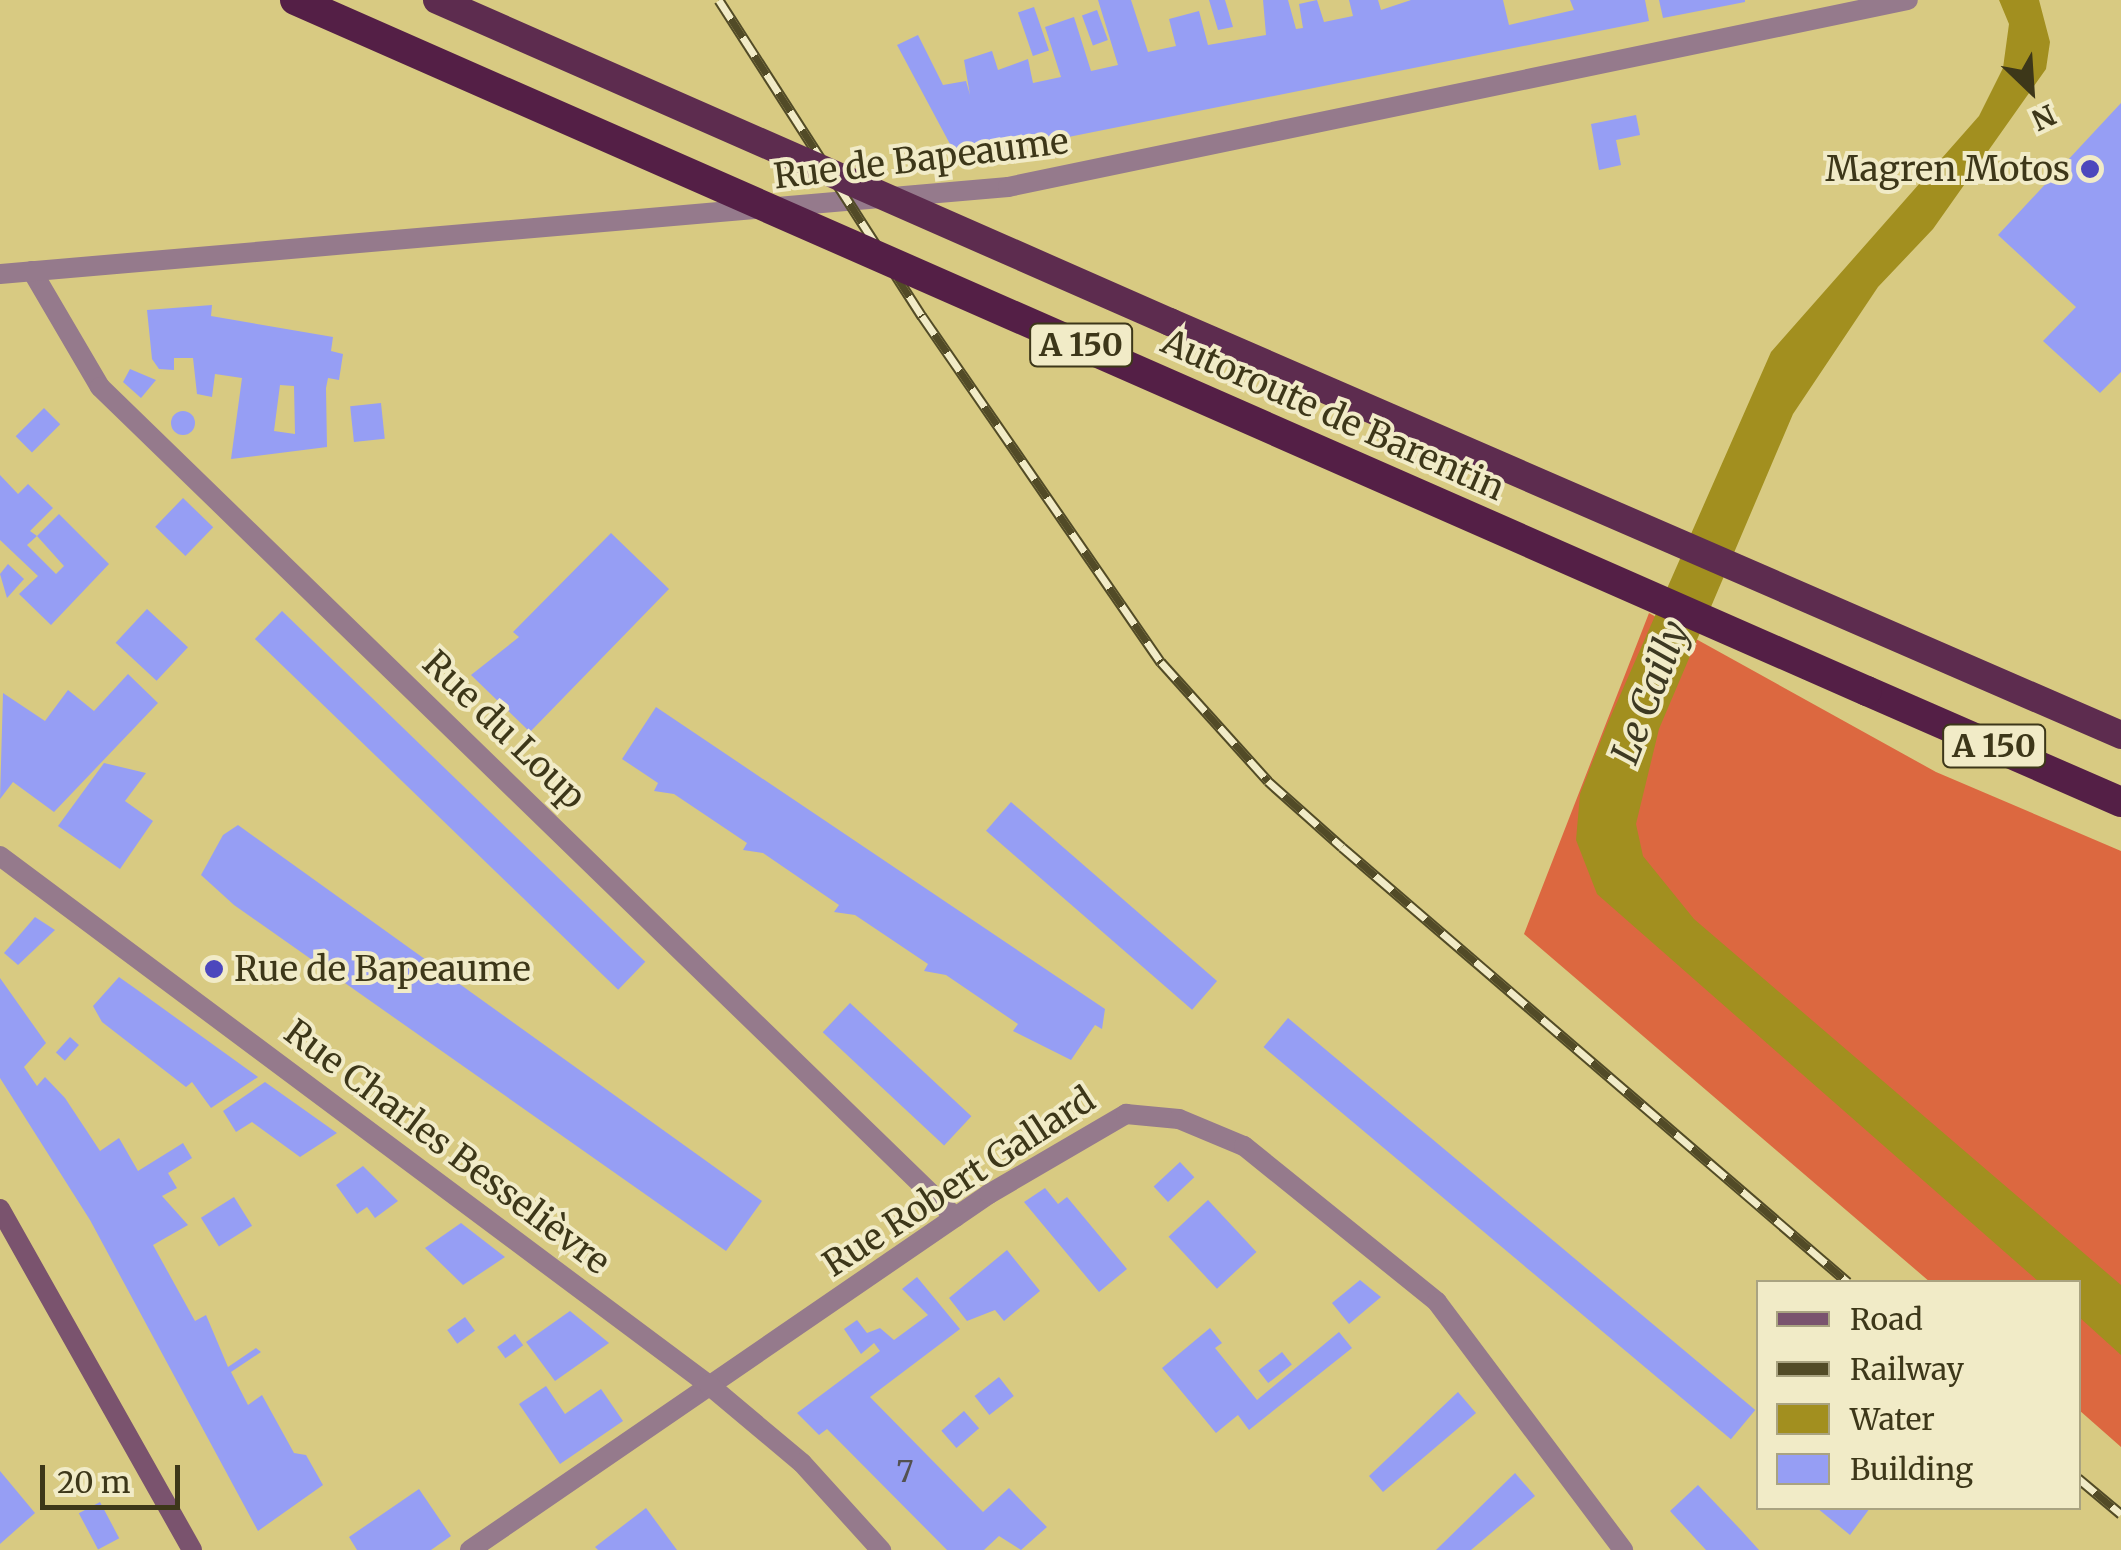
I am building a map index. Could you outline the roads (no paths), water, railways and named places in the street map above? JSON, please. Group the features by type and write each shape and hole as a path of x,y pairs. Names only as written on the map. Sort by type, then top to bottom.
{"highway":[{"name":"Autoroute de Barentin","path":"295,0 2121,802"},
{"name":"Autoroute de Barentin","path":"437,0 2121,735"}],"main road":[{"path":"0,1209 192,1550"}],"street":[{"name":"Rue de Bapeaume","path":"0,274 1008,187 1908,0"},
{"name":"Rue du Loup","path":"32,271 100,387 956,1216"},
{"name":"Rue Charles Besselièvre","path":"0,856 709,1385 802,1463 881,1550"},
{"name":"Rue Robert Gallard","path":"470,1550 956,1216 1126,1114 1179,1119 1244,1146 1437,1302 1623,1550"}],"water":[{"name":"Le Cailly","path":"1999,0 2039,0 2050,42 2046,69 1933,229 1878,287 1793,414 1659,729 1636,824 1643,856 1694,919 2121,1285 2121,1355 2081,1319 2081,1280 2037,1280 1597,894 1576,840 1580,794 1607,725 1771,352 1979,116 2003,68 2009,24"}],"railway":[{"path":"719,0 922,316 1161,662 1268,781 1846,1280"},
{"path":"2081,1481 2121,1514"}],"place":[{"name":"Magren Motos","path":"2090,169"},
{"name":"Rue de Bapeaume","path":"214,969"}]}
